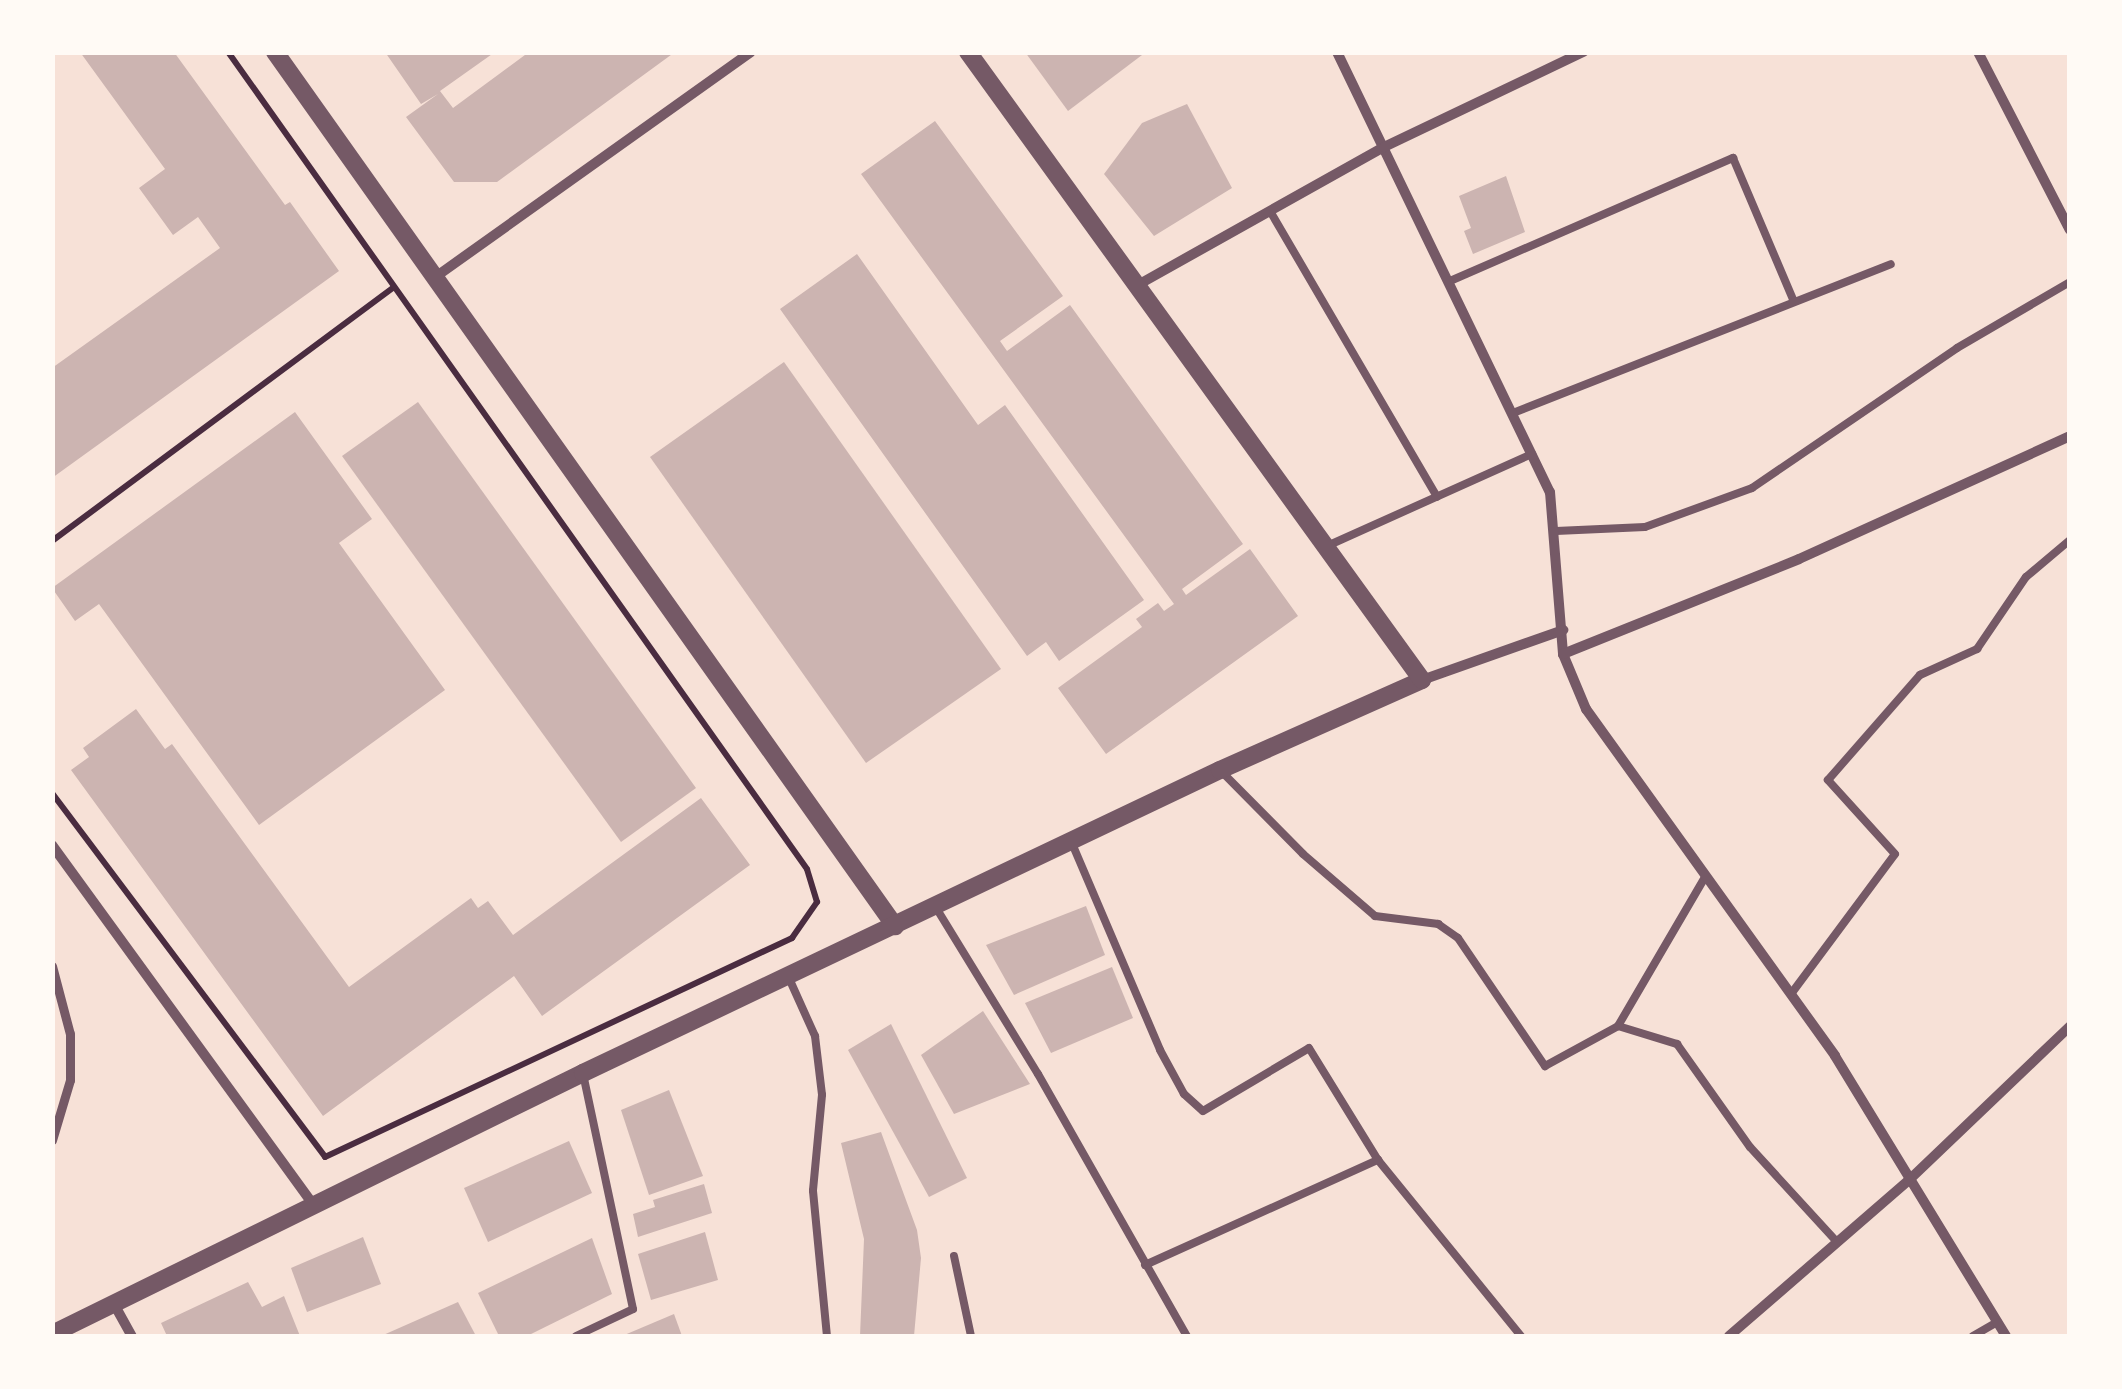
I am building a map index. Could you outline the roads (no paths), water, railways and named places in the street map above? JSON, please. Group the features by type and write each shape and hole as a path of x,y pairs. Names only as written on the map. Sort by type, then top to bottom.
{"street":[{"path":"275,52 895,926"},
{"path":"434,278 750,52"},
{"path":"968,52 1422,680"},
{"path":"1337,52 1550,492 1556,532 1562,654 1586,709 1835,1056 2006,1336"},
{"path":"1135,287 1384,147 1582,52"},
{"path":"1978,52 2070,230"},
{"path":"1562,654 1799,558 2070,436"},
{"path":"52,1334 584,1072 1220,770 1422,680 1563,630"},
{"path":"52,846 313,1204"},
{"path":"52,966 62,990 70,1080 52,1140"},
{"path":"1729,1336 1908,1180 2070,1026"},
{"path":"114,1304 132,1336"}],"lane":[{"path":"1450,281 1732,158 1794,302"},
{"path":"1270,211 1436,497"},
{"path":"1512,413 1891,264"},
{"path":"1556,532 1645,527 1752,488 1957,348 2070,282"},
{"path":"1323,548 1532,454"},
{"path":"1791,994 1894,854 1828,780 1920,675 1976,649 2026,577 2070,540"},
{"path":"1220,770 1302,854 1375,916 1438,924 1458,938 1545,1066 1618,1026 1705,877"},
{"path":"1071,841 1160,1050 1184,1094 1203,1112 1309,1048 1378,1160 1521,1336"},
{"path":"935,906 1038,1074 1187,1336"},
{"path":"788,976 814,1036 822,1095 812,1191 827,1336"},
{"path":"1618,1026 1677,1044 1750,1147 1837,1242"},
{"path":"576,1336 633,1309 584,1072"},
{"path":"1145,1265 1378,1160"},
{"path":"954,1256 971,1336"},
{"path":"1973,1336 1997,1322"}]}
